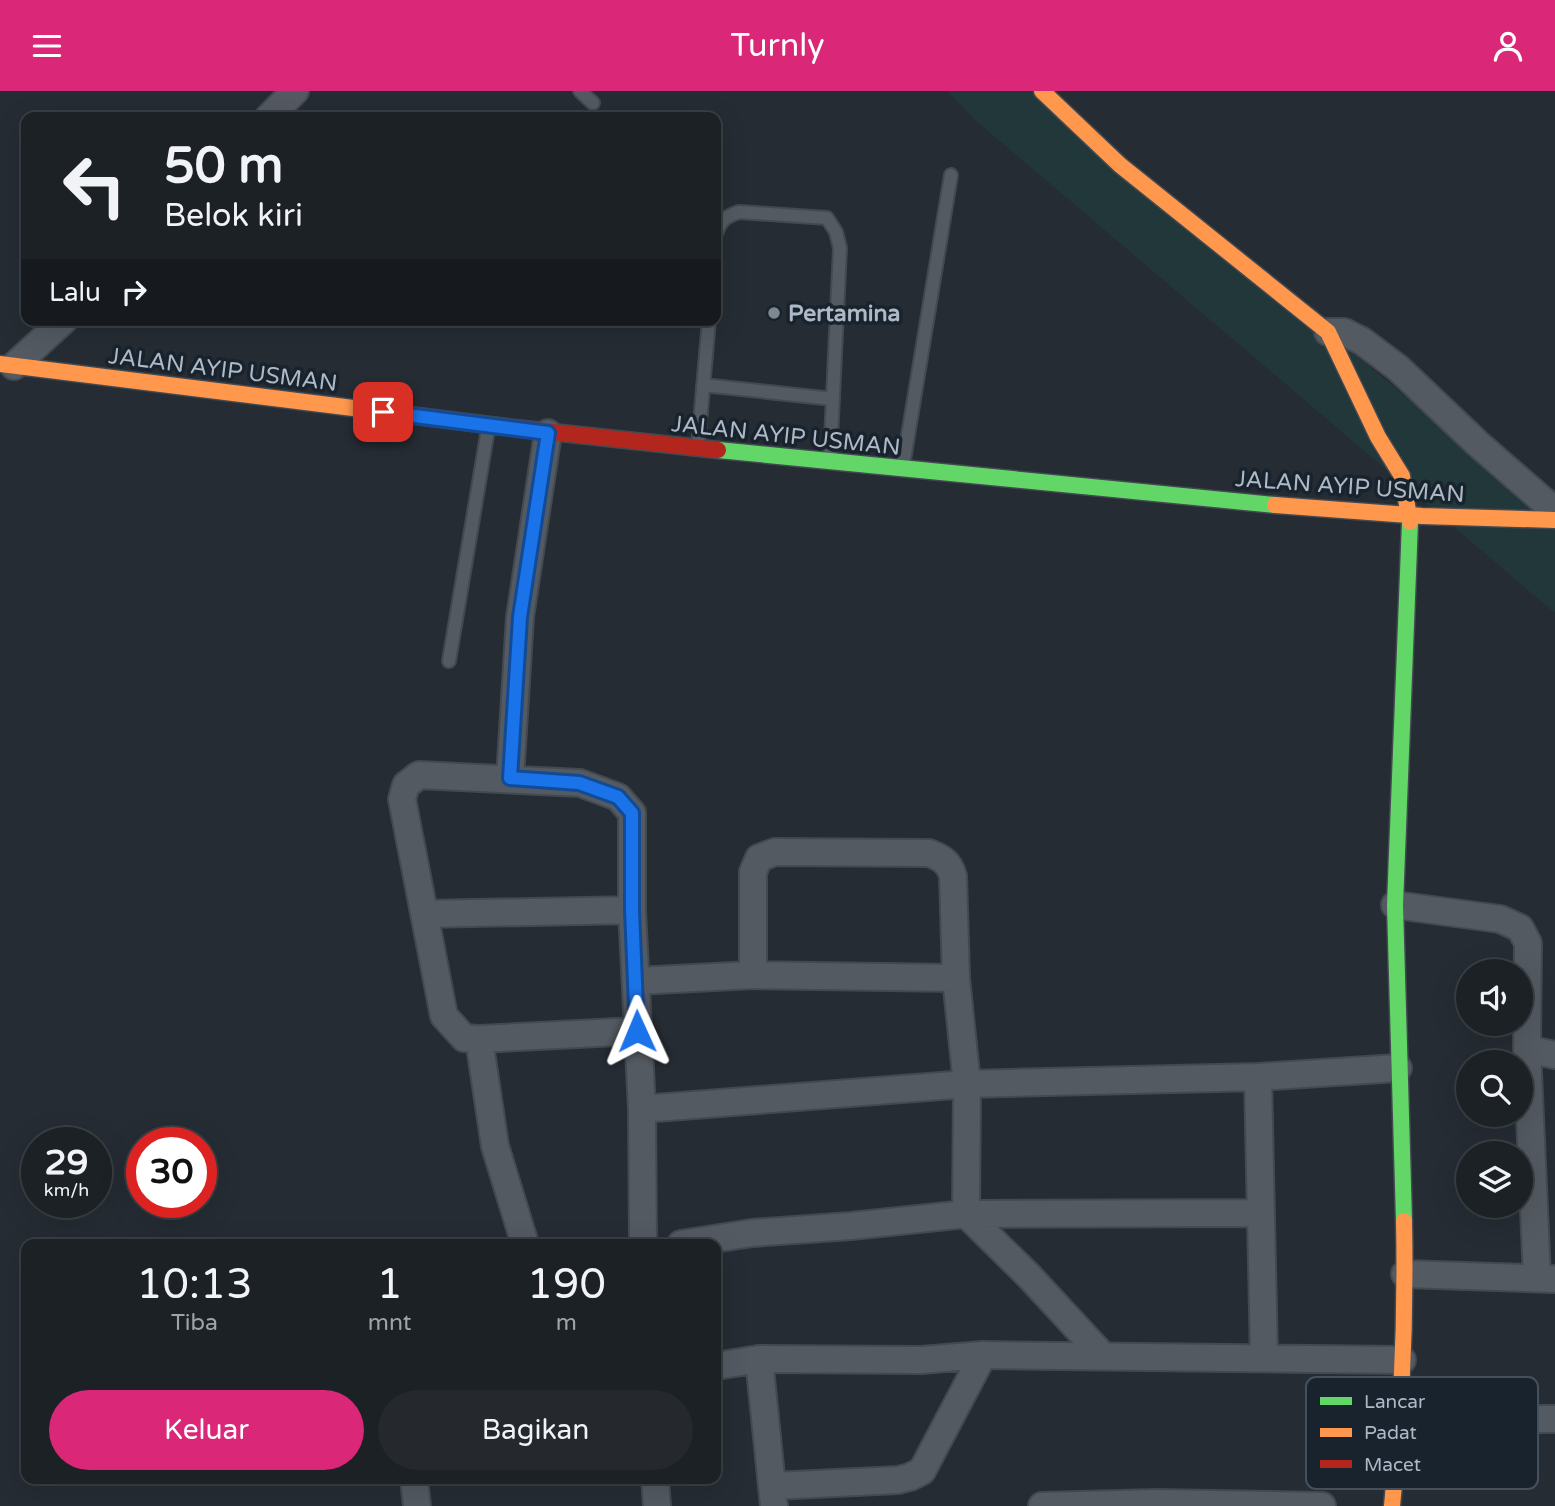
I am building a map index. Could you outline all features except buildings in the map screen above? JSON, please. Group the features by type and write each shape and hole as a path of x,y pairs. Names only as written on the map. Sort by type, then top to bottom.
{"street":[{"path":"274,112 295,91"},
{"path":"1042,91 1120,165 1328,332 1378,437 1402,476 1410,517 1395,905 1405,1274 1402,1377"},
{"path":"7,365 56,326"},
{"path":"1328,332 1344,332 1363,341 1398,368 1477,443 1555,511"},
{"name":"JALAN AYIP USMAN","path":"7,365 488,426 830,463 1410,517 1555,520"},
{"path":"510,778 520,617 548,433"},
{"path":"637,1031 464,1038 444,1017 402,799 406,785 419,775 579,783 618,797 632,813 632,910 642,1109 643,1239"},
{"path":"753,975 753,872 760,858 775,852 929,853 943,859 953,876 956,978 967,1084 966,1215 1029,1276 1103,1356"},
{"path":"1395,905 1500,919 1520,928 1528,943 1527,1049 1546,1279 1405,1274"},
{"path":"425,914 632,910"},
{"path":"636,981 753,975 956,978"},
{"path":"479,1039 495,1146 523,1239"},
{"path":"1527,1049 1555,1055"},
{"path":"642,1109 967,1084 1258,1077 1398,1068"},
{"path":"1258,1077 1265,1358"},
{"path":"713,1239 752,1233 966,1215 1261,1213"},
{"path":"721,1365 760,1359 921,1360 984,1355 1402,1360"},
{"path":"760,1359 773,1496 898,1480 922,1471 984,1355"},
{"path":"414,1484 416,1506"},
{"path":"655,1484 657,1506"},
{"path":"1042,1506 1322,1506"}],"lane":[{"path":"580,91 593,103"},
{"path":"903,470 951,175"},
{"path":"721,222 727,216 739,212 827,218 836,232 840,248 830,463"},
{"path":"698,449 708,326"},
{"path":"703,385 833,399"},
{"path":"449,661 488,426"}],"green space":[{"path":"947,91 1039,91 1555,521 1555,613 975,120"}],"traffic: fast":[{"path":"718,450 1275,505"},
{"path":"1404,1221 1395,905 1410,522"}],"traffic: slow":[{"path":"1042,91 1120,165 1328,332 1378,437 1402,476 1410,522"},
{"path":"0,364 497,426"},
{"path":"1275,505 1422,516 1555,520"},
{"path":"1401,1377 1404,1221"},
{"path":"1392,1506 1393,1489"}],"traffic: jam":[{"path":"497,426 718,450"}],"place":[{"name":"Pertamina","path":"774,313"}],"route":[{"path":"383,412 548,433 520,617 510,778 579,783 618,797 632,813 632,910 637,1031"}]}
